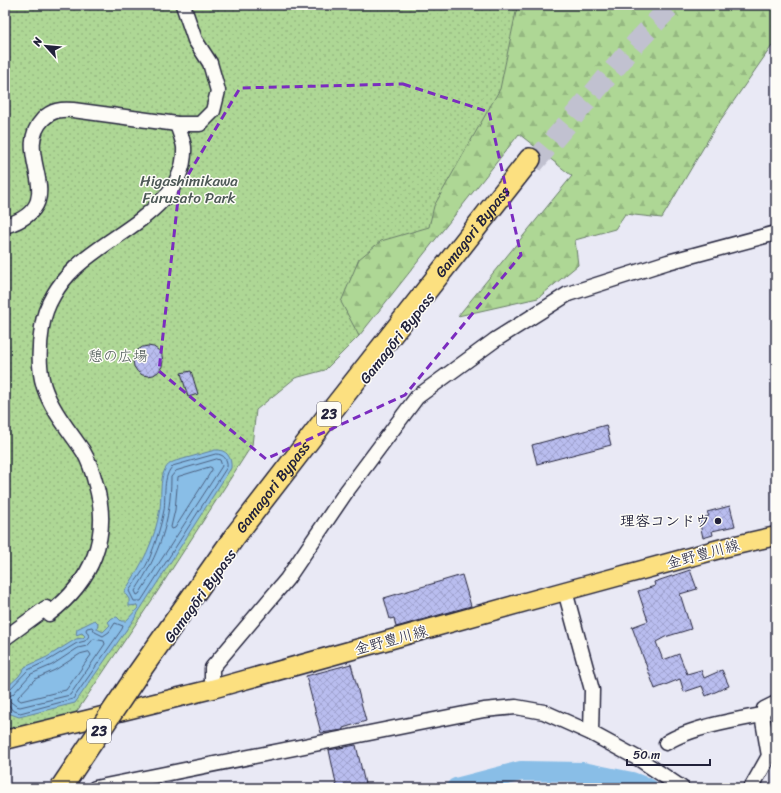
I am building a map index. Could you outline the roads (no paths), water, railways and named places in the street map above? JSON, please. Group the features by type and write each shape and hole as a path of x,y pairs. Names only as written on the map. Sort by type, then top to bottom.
{"highway":[{"name":"Gamagōri Bypass","path":"67,788 139,676 258,518 532,162"},
{"name":"23","path":"61,788 139,676"}],"main road":[{"name":"金野豊川線","path":"5,740 212,689 456,622 565,590 723,548 776,536"}],"street":[{"path":"5,226 18,222 28,216 34,209 38,199 40,190 32,144 34,133 42,120 50,113 60,109 177,124 200,124 213,111 218,91 210,63 195,40 183,5"},
{"path":"5,638 46,608 49,614 60,606 85,576 95,558 101,532 102,516 100,499 94,476 83,452 51,405 44,386 40,364 40,344 42,325 48,306 56,291 75,268 156,207 170,191 178,176 184,147 177,124"},
{"path":"212,689 212,668 287,579 346,492 416,397 495,340 568,294 668,262 776,233"},
{"path":"565,590 592,690 592,733"},
{"path":"751,788 769,756 762,715 764,709 776,703"},
{"path":"95,788 484,710 516,707 544,712 592,733 639,759 682,788"},
{"path":"666,743 676,737 695,731 738,719 762,715"}],"water":[{"path":"215,450 223,451 228,455 231,461 231,468 134,619 75,703 19,717 8,713 5,703 5,689 19,676 25,667 47,657 76,639 83,638 85,636 82,633 76,635 77,629 95,620 98,623 97,629 103,632 110,625 108,622 112,618 117,617 121,621 126,621 138,608 137,605 129,606 129,599 124,592 137,572 155,531 160,508 161,484 164,471 171,463"}],"waterway":[{"path":"456,788 521,771 583,772 632,782 648,788"}],"tunnel":[{"path":"533,164 636,43 672,5"}],"place":[{"name":"理容コンドウ","path":"718,521"}],"park label":[{"name":"Higashimikawa Furusato Park","path":"189,190"},
{"name":"憩の広場","path":"118,356"}]}
